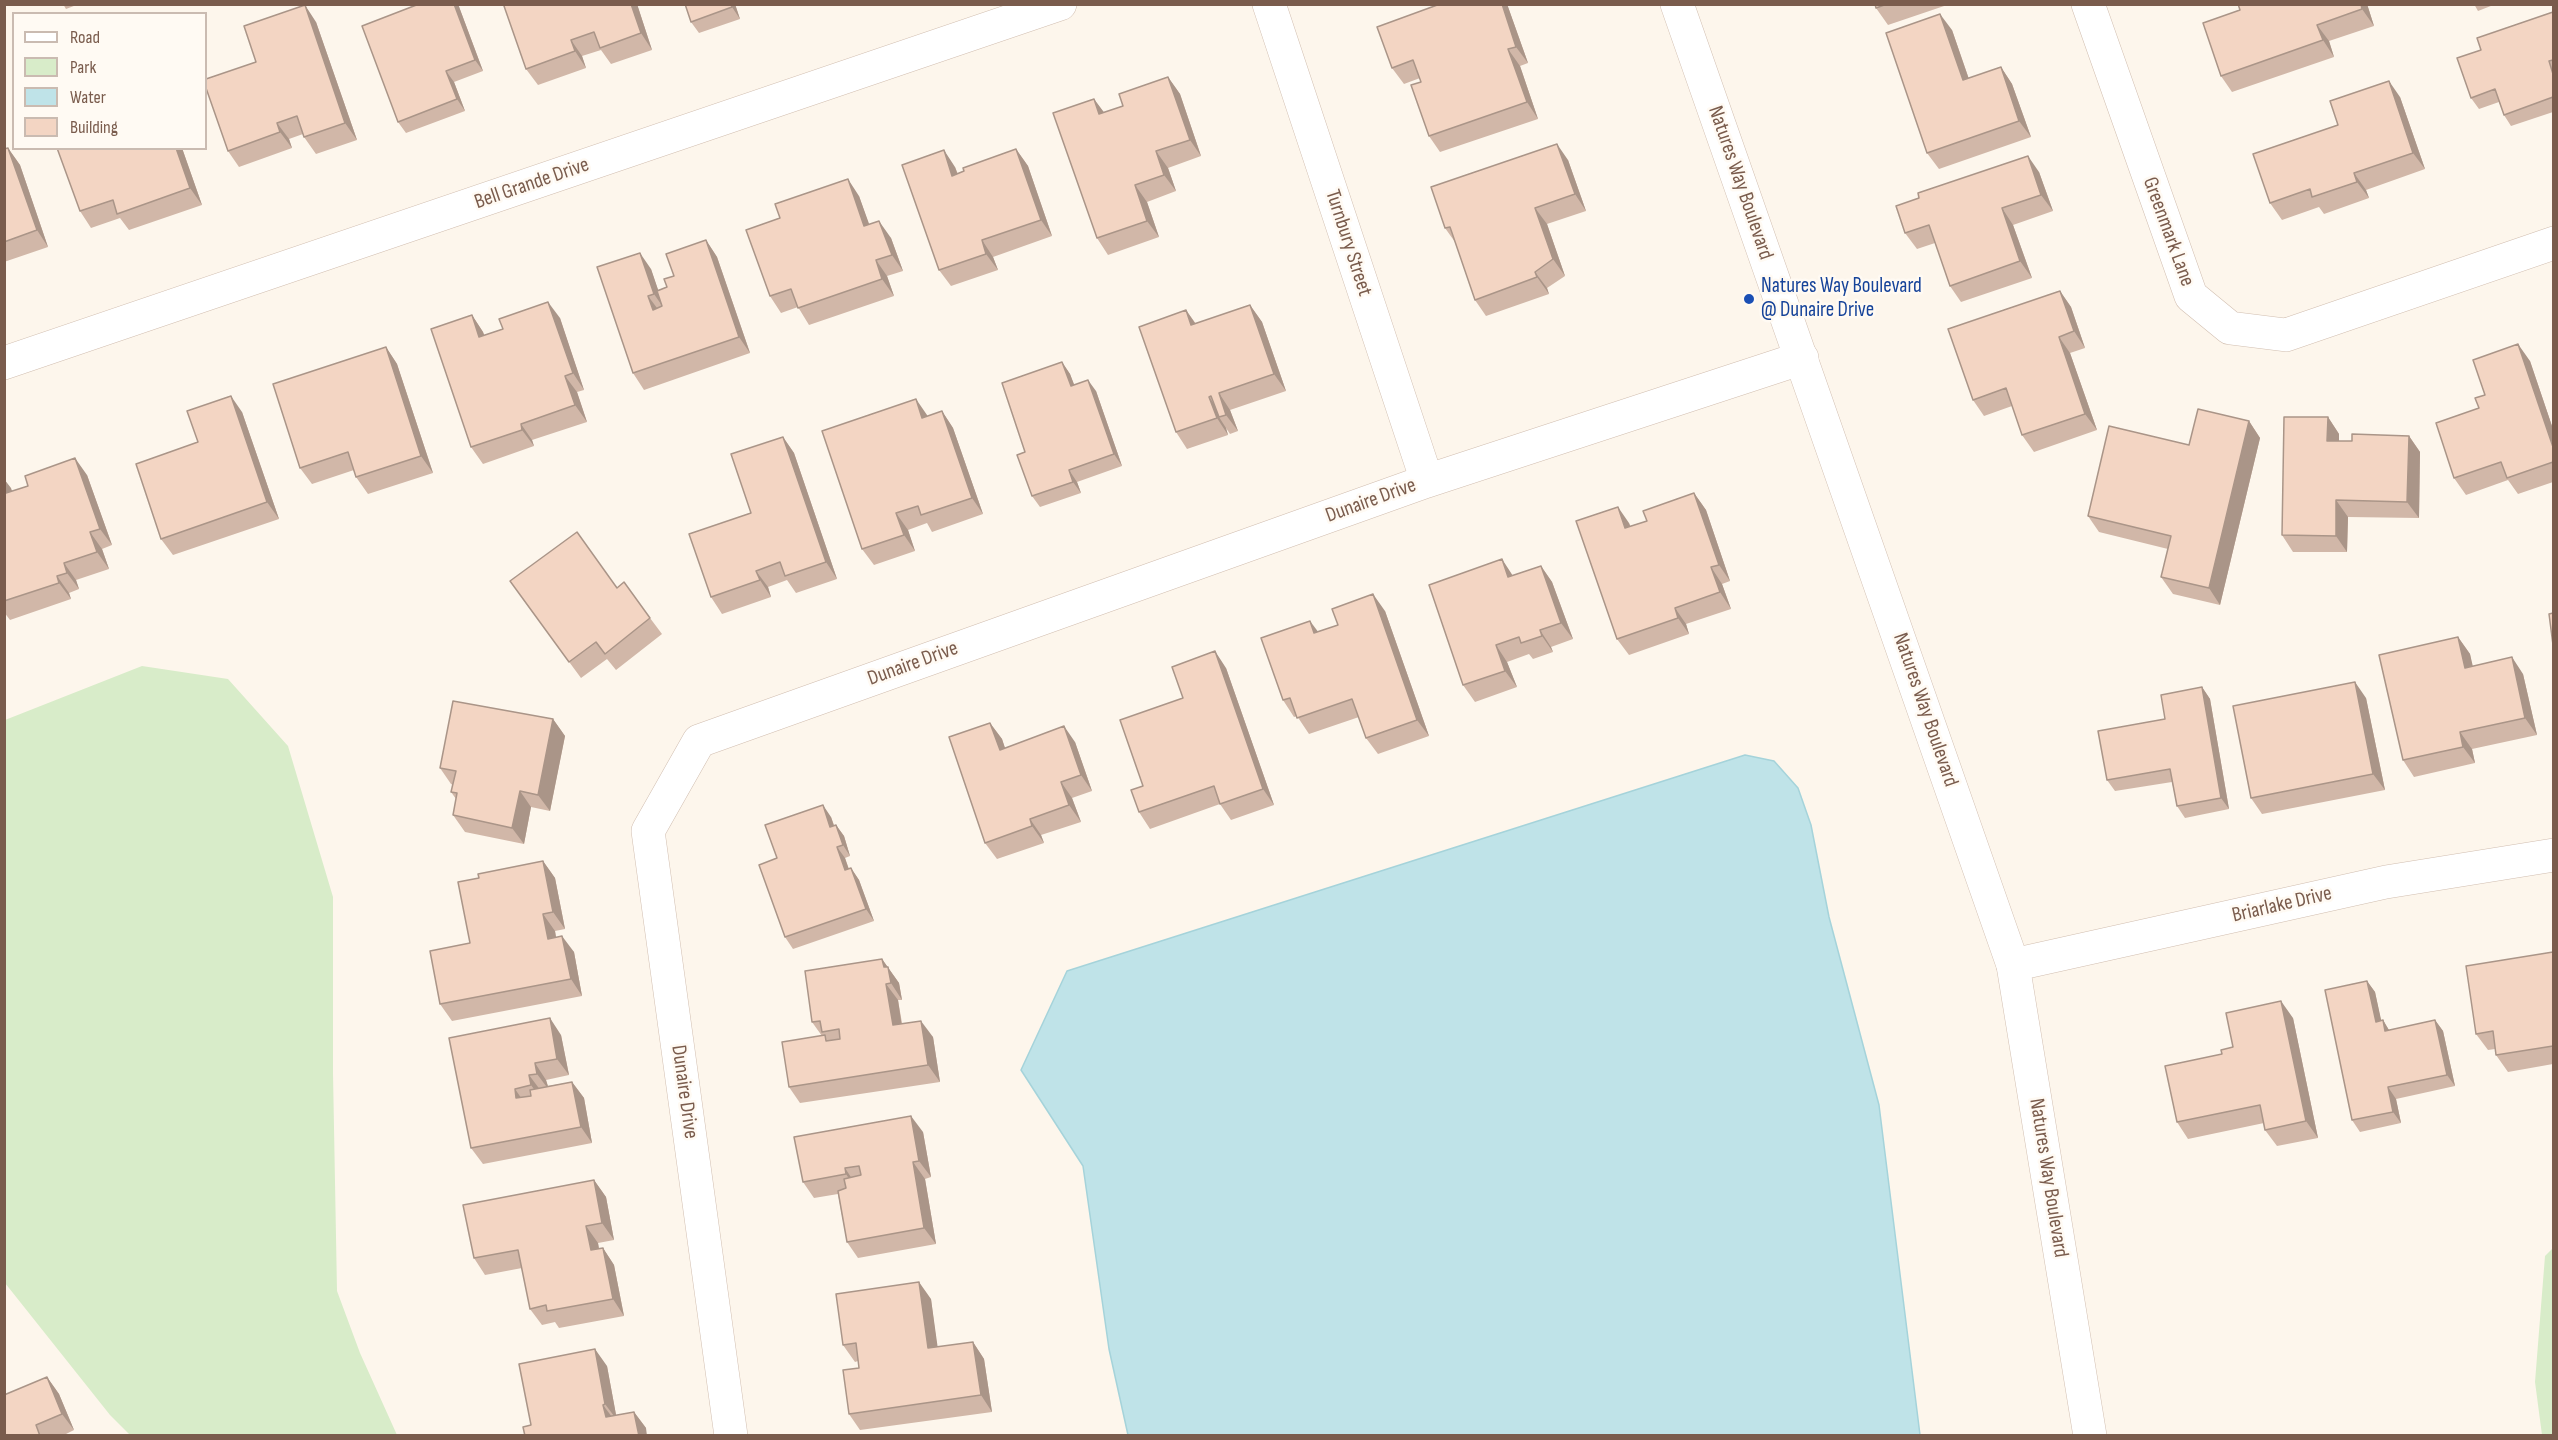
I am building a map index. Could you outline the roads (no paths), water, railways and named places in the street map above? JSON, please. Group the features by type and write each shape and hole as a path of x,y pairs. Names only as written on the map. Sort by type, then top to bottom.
{"street":[{"name":"Bell Grande Drive","path":"4,363 1060,4"},
{"name":"Turnbury Street","path":"1269,4 1427,481"},
{"name":"Natures Way Boulevard","path":"1677,4 2013,965 2090,1436"},
{"name":"Greenmark Lane","path":"2088,4 2191,296 2230,328 2286,335 2553,243"},
{"name":"Dunaire Drive","path":"731,1436 648,831 699,741 1427,481 1802,358"},
{"name":"Briarlake Drive","path":"2013,965 2386,882 2553,855"}],"water":[{"path":"1745,755 1774,761 1798,788 1811,825 1829,917 1879,1105 1920,1435 1128,1435 1109,1349 1083,1166 1021,1070 1067,971"}],"place":[{"name":"Natures Way Boulevard @ Dunaire Drive","path":"1749,299"}]}
